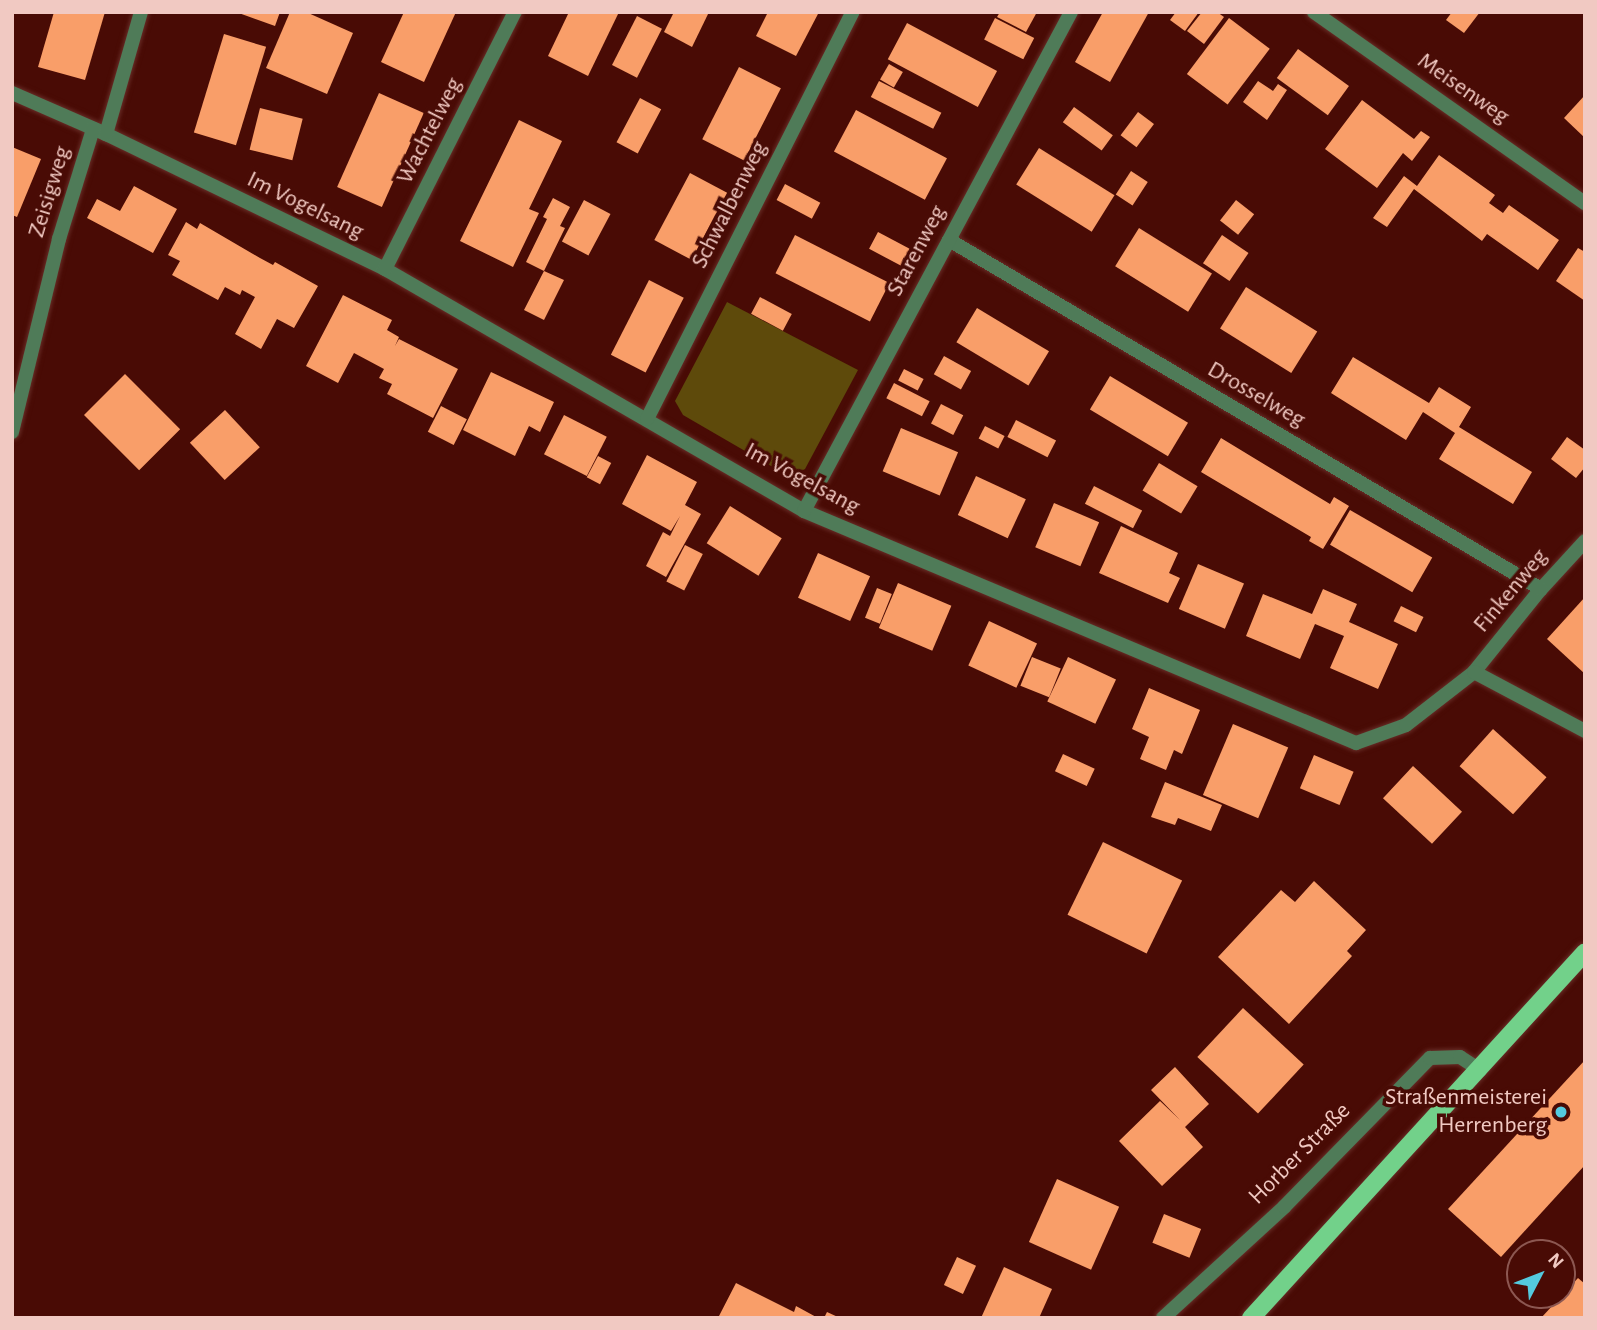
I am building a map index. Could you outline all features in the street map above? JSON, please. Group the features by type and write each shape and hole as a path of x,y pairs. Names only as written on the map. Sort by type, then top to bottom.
{"main road":[{"path":"1251,1318 1585,952"}],"street":[{"name":"Zeisigweg","path":"12,432 59,239 141,12"},
{"name":"Wachtelweg","path":"385,270 515,12"},
{"name":"Schwalbenweg","path":"648,419 853,12"},
{"name":"Starenweg","path":"804,511 1071,12"},
{"name":"Meisenweg","path":"1314,12 1585,203"},
{"name":"Im Vogelsang","path":"12,93 385,270 804,511 1356,743 1406,725 1474,672"},
{"name":"Drosselweg","path":"948,240 1541,589"},
{"name":"Finkenweg","path":"1474,672 1541,589 1585,541"},
{"path":"1474,672 1585,732"},
{"name":"Horber Straße","path":"1163,1318 1284,1207 1430,1058 1460,1057 1480,1070"}],"shaded area":[{"path":"727,302 858,370 805,469 790,477 683,415 675,401"}],"building":[{"path":"54,12 105,12 85,80 38,67"},
{"path":"236,12 280,12 275,26"},
{"path":"290,12 306,12 353,33 327,94 266,68"},
{"path":"404,12 456,12 424,82 381,62"},
{"path":"569,12 619,12 588,76 548,56"},
{"path":"674,12 709,12 692,47 664,32"},
{"path":"768,12 819,12 796,56 756,36"},
{"path":"1000,12 1037,12 1026,32 997,17"},
{"path":"1103,12 1149,12 1110,82 1075,62"},
{"path":"1176,12 1199,12 1185,31 1170,20"},
{"path":"1202,12 1217,12 1224,17 1204,44 1187,31"},
{"path":"1452,12 1480,12 1464,33 1446,20"},
{"path":"637,16 662,29 637,78 612,65"},
{"path":"995,18 1034,38 1023,59 984,39"},
{"path":"1229,18 1270,49 1228,105 1187,74"},
{"path":"907,23 997,71 978,107 888,59"},
{"path":"224,34 266,47 236,145 194,132"},
{"path":"1298,49 1349,86 1328,115 1277,78"},
{"path":"889,64 903,72 894,88 880,80"},
{"path":"739,67 781,88 744,161 702,139"},
{"path":"879,81 941,113 933,129 871,97"},
{"path":"1258,81 1273,91 1278,84 1287,90 1267,120 1243,102"},
{"path":"379,93 424,113 382,207 337,187"},
{"path":"1585,95 1585,138 1564,118"},
{"path":"640,98 661,109 638,153 617,142"},
{"path":"1362,100 1414,139 1421,131 1430,137 1412,161 1403,153 1377,188 1325,149"},
{"path":"1074,107 1113,135 1102,151 1063,122"},
{"path":"260,108 303,119 292,160 250,150"},
{"path":"856,110 947,158 925,200 834,151"},
{"path":"1138,112 1154,124 1137,147 1121,135"},
{"path":"519,120 562,141 529,209 539,213 513,267 460,241"},
{"path":"12,147 41,159 17,217 12,215"},
{"path":"1039,148 1114,195 1092,232 1016,184"},
{"path":"1439,155 1495,195 1489,203 1503,213 1509,205 1559,240 1538,270 1487,234 1482,241 1414,189 1387,227 1373,218 1404,176 1417,186"},
{"path":"1131,171 1148,182 1133,205 1116,194"},
{"path":"690,173 727,193 691,260 654,240"},
{"path":"785,184 820,203 812,219 777,200"},
{"path":"134,186 177,209 153,253 87,218 97,199 120,211"},
{"path":"553,198 570,207 560,226 565,228 544,271 526,262 547,219 543,217"},
{"path":"584,200 610,214 588,256 562,241"},
{"path":"1236,200 1254,214 1238,235 1220,220"},
{"path":"186,222 197,229 200,223 273,265 275,262 318,286 294,328 277,319 261,349 235,334 255,297 242,290 240,295 225,287 218,300 172,275 180,261 168,255"},
{"path":"1139,228 1212,274 1188,312 1115,266"},
{"path":"878,232 919,254 911,271 869,249"},
{"path":"795,235 889,283 870,321 775,273"},
{"path":"1222,235 1249,253 1230,281 1203,263"},
{"path":"1578,248 1585,252 1585,301 1556,281"},
{"path":"544,271 564,280 544,320 524,310"},
{"path":"649,280 684,298 646,373 611,355"},
{"path":"1246,287 1317,332 1291,373 1220,329"},
{"path":"343,295 392,320 387,330 399,337 395,346 399,339 458,369 433,418 387,394 392,384 379,378 384,369 354,353 338,383 306,366"},
{"path":"760,297 792,314 783,331 751,314"},
{"path":"977,308 1049,351 1028,386 956,342"},
{"path":"944,356 971,371 961,389 934,374"},
{"path":"1353,357 1429,403 1439,387 1471,407 1459,427 1532,472 1513,504 1439,459 1455,433 1423,412 1406,440 1331,393"},
{"path":"904,369 924,379 918,391 898,381"},
{"path":"491,372 554,402 540,432 529,426 515,456 463,430"},
{"path":"125,374 180,429 139,470 84,415"},
{"path":"1110,376 1188,423 1168,456 1090,409"},
{"path":"894,383 930,401 922,416 886,398"},
{"path":"941,404 963,415 953,435 931,424"},
{"path":"441,406 467,419 454,445 428,432"},
{"path":"225,410 260,447 225,480 190,443"},
{"path":"564,415 607,437 587,476 544,454"},
{"path":"1016,420 1056,440 1047,457 1007,437"},
{"path":"985,426 1005,436 998,448 979,438"},
{"path":"901,428 958,452 940,495 883,471"},
{"path":"1567,437 1585,450 1585,467 1576,478 1551,459"},
{"path":"1221,438 1330,504 1334,497 1349,506 1323,549 1309,541 1311,537 1201,472"},
{"path":"647,455 697,482 685,505 701,514 666,577 646,566 663,532 670,536 680,516 671,531 622,504"},
{"path":"598,456 611,463 600,484 587,477"},
{"path":"1159,463 1198,486 1181,514 1143,490"},
{"path":"976,476 1026,499 1008,538 958,515"},
{"path":"1094,486 1142,511 1133,528 1085,504"},
{"path":"1054,503 1099,522 1080,566 1035,547"},
{"path":"730,506 782,538 758,576 707,543"},
{"path":"1350,510 1432,558 1412,592 1330,545"},
{"path":"1121,526 1178,553 1169,573 1180,578 1168,603 1099,573"},
{"path":"685,545 703,554 684,591 666,582"},
{"path":"818,553 870,576 850,621 798,598"},
{"path":"1198,564 1244,584 1225,629 1179,609"},
{"path":"898,583 951,606 932,651 879,628"},
{"path":"877,588 892,594 880,624 865,618"},
{"path":"1323,589 1357,604 1349,622 1398,644 1378,689 1330,668 1344,636 1315,624 1300,659 1246,636 1263,594 1312,614"},
{"path":"1585,597 1585,674 1547,639"},
{"path":"1401,606 1423,617 1416,632 1394,621"},
{"path":"989,621 1037,643 1016,688 968,665"},
{"path":"1032,657 1061,669 1049,697 1020,686"},
{"path":"1068,657 1116,679 1095,724 1047,701"},
{"path":"1149,688 1200,710 1182,754 1174,750 1166,770 1140,759 1149,737 1132,729"},
{"path":"1233,724 1288,747 1258,818 1203,795"},
{"path":"1493,729 1547,777 1513,814 1460,766"},
{"path":"1063,754 1095,769 1087,786 1055,771"},
{"path":"1314,755 1354,772 1340,805 1300,788"},
{"path":"1413,766 1462,812 1432,844 1383,798"},
{"path":"1165,782 1222,805 1211,831 1178,818 1175,825 1151,817"},
{"path":"1103,842 1182,881 1147,953 1067,915"},
{"path":"1314,881 1366,930 1347,951 1352,956 1289,1024 1218,957 1281,890 1295,902"},
{"path":"1243,1008 1304,1065 1258,1114 1197,1057"},
{"name":"Straßenmeisterei Herrenberg","path":"1585,1060 1585,1165 1517,1239 1506,1239 1506,1252 1501,1257 1448,1209"},
{"path":"1175,1067 1209,1104 1185,1127 1203,1147 1162,1186 1119,1141 1160,1101 1180,1120 1151,1090"},
{"path":"1057,1179 1119,1207 1091,1270 1029,1242"},
{"path":"1164,1214 1201,1229 1189,1258 1152,1243"},
{"path":"957,1257 976,1266 963,1294 944,1285"},
{"path":"1004,1267 1052,1289 1039,1318 981,1318"},
{"path":"1578,1278 1585,1284 1585,1318 1541,1318 1549,1309 1576,1309"},
{"path":"736,1283 794,1312 796,1306 818,1318 722,1318 719,1316"},
{"path":"827,1312 840,1318 824,1318"}],"place":[{"name":"Straßenmeisterei Herrenberg","path":"1561,1112"}]}
